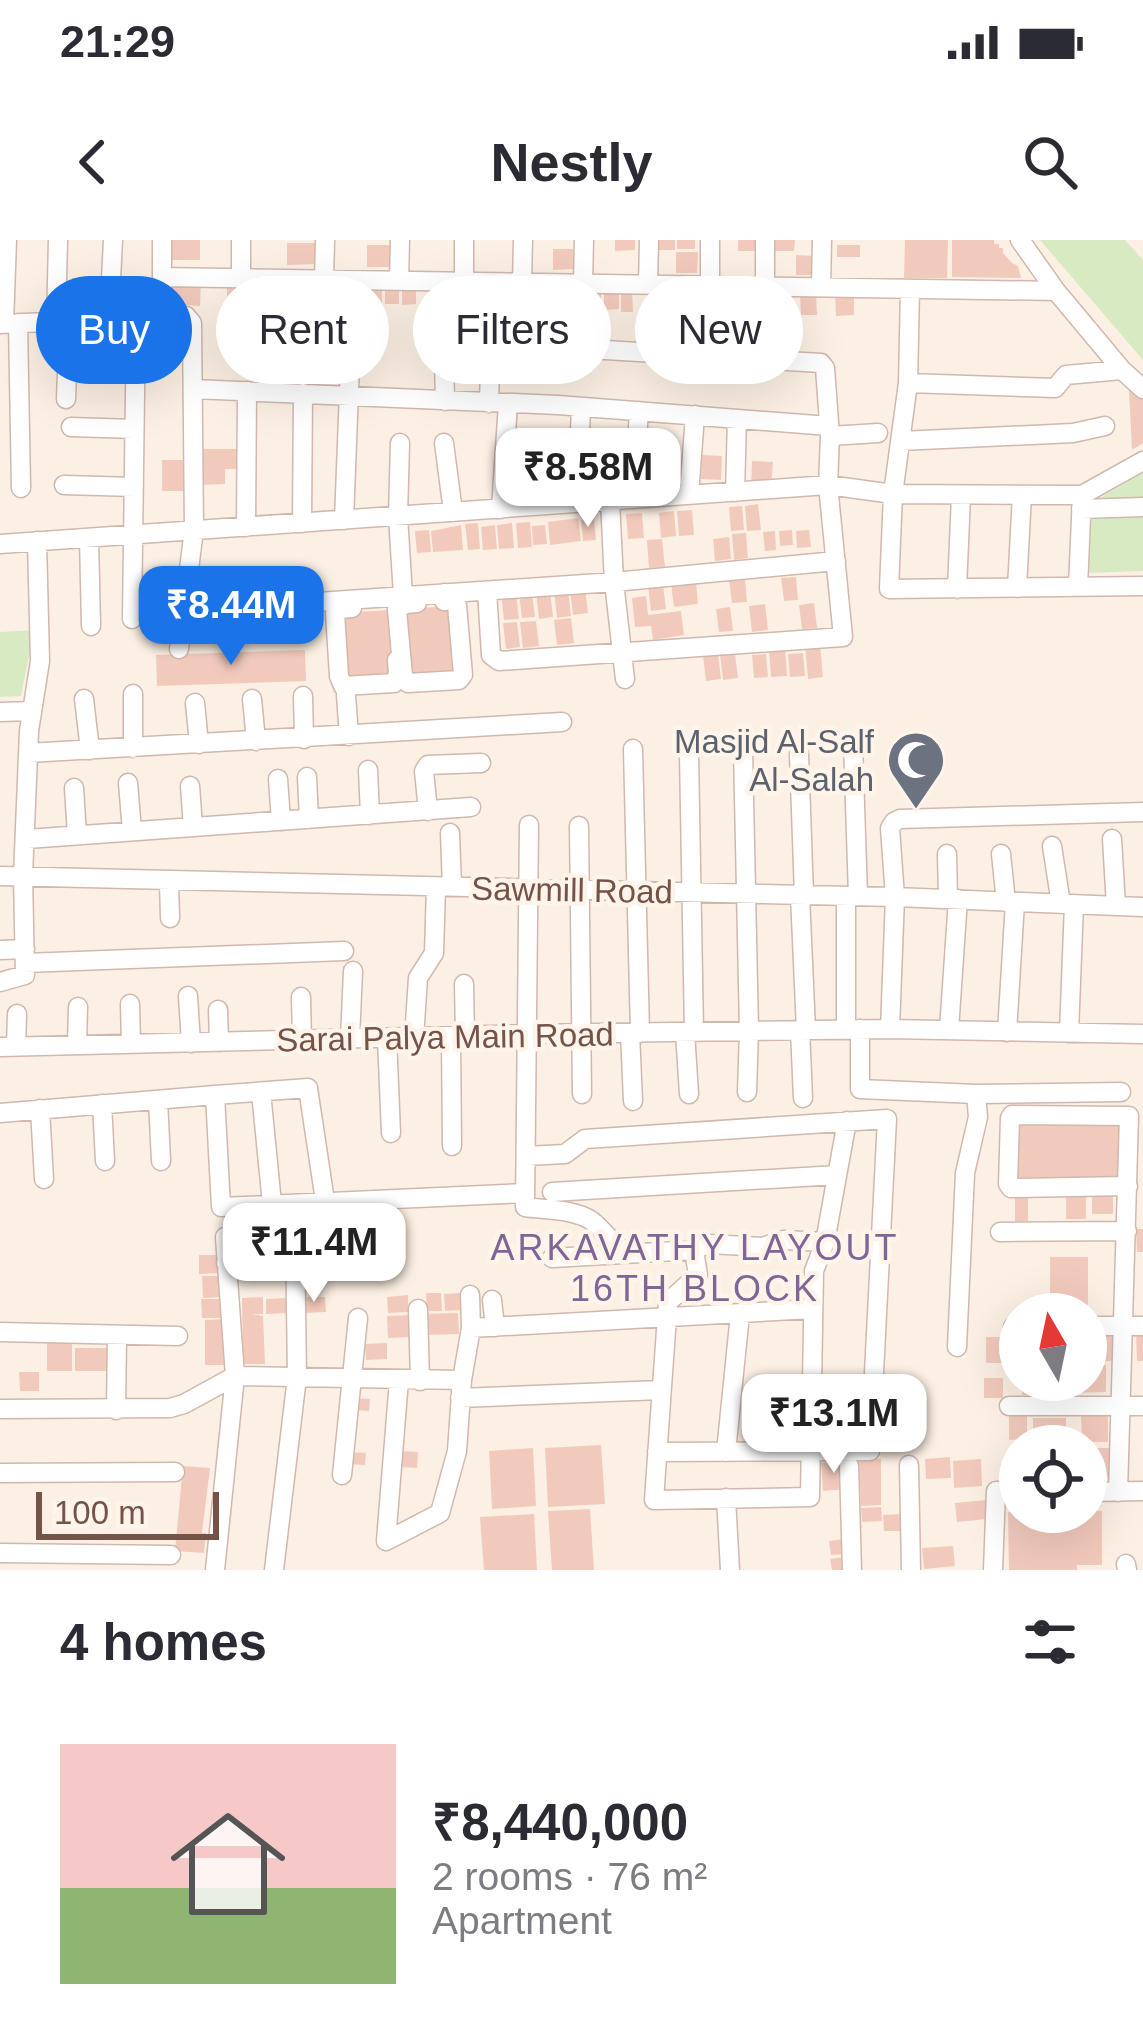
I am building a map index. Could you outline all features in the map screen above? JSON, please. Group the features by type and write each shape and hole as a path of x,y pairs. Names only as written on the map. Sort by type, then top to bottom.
{"street":[{"path":"7,240 7,324 21,488"},
{"path":"58,240 60,276"},
{"path":"111,276 112,240"},
{"path":"162,240 162,276"},
{"path":"241,240 241,276"},
{"path":"324,276 325,240"},
{"path":"399,281 400,240"},
{"path":"464,240 464,276"},
{"path":"522,276 523,240"},
{"path":"583,276 584,240"},
{"path":"648,276 649,240"},
{"path":"710,240 710,276"},
{"path":"764,240 765,276"},
{"path":"821,287 822,240"},
{"path":"1020,240 1056,291 1143,389"},
{"path":"389,281 413,281"},
{"path":"803,287 1056,291"},
{"path":"910,289 908,383 892,494 889,589 1143,586"},
{"path":"179,649 194,530 192,322"},
{"path":"487,591 491,655 499,662 843,637 821,363 611,350"},
{"path":"908,383 1055,388 1066,375 1123,370"},
{"path":"66,384 67,399"},
{"path":"132,619 135,384"},
{"path":"276,384 276,392"},
{"path":"344,520 350,384"},
{"path":"445,384 445,400"},
{"path":"496,384 501,508"},
{"path":"194,389 581,407 878,433"},
{"path":"246,526 247,391"},
{"path":"302,523 303,393"},
{"path":"577,503 581,407"},
{"path":"633,499 639,412"},
{"path":"689,495 695,416"},
{"path":"735,492 737,418"},
{"path":"901,441 1073,433 1105,426"},
{"path":"71,428 134,429"},
{"path":"400,443 403,596"},
{"path":"444,443 453,512"},
{"path":"1081,502 1143,461"},
{"path":"64,484 134,487"},
{"path":"0,544 828,485 892,494 1022,495 1143,507"},
{"path":"1017,588 1022,495"},
{"path":"957,589 961,496"},
{"path":"610,501 626,679"},
{"path":"1078,587 1081,502"},
{"path":"89,538 91,626"},
{"path":"0,982 25,975 28,753 40,661 38,542"},
{"path":"184,608 351,604 388,606 394,613 398,674 394,683 343,686 335,613 351,604 403,596 444,597 458,605 463,675 459,680 407,683 397,610 405,604 444,597 487,591 836,561"},
{"path":"133,694 133,748"},
{"path":"346,695 349,736"},
{"path":"303,696 304,739"},
{"path":"84,699 90,750"},
{"path":"252,699 256,741"},
{"path":"194,703 199,744"},
{"path":"0,712 32,711"},
{"path":"28,753 562,722"},
{"path":"853,743 853,1029 860,1089 976,1094 1121,1092"},
{"path":"633,749 638,891 633,1101"},
{"path":"743,750 747,1092"},
{"path":"688,1094 689,754"},
{"path":"799,754 803,1098"},
{"path":"428,811 424,771 428,765 481,763"},
{"path":"368,770 370,814"},
{"path":"307,777 309,819"},
{"path":"278,779 280,821"},
{"path":"128,783 132,831"},
{"path":"190,786 193,827"},
{"path":"74,788 76,835"},
{"path":"27,839 471,807"},
{"path":"890,1029 895,897 890,828 894,822 1143,812"},
{"path":"529,825 524,1207 583,1215 616,1247 629,1253"},
{"path":"579,826 582,1094"},
{"path":"414,1038 418,978 434,953 450,833"},
{"path":"1112,839 1116,906"},
{"path":"1052,846 1067,904 1069,1034"},
{"path":"946,854 953,899 949,1030"},
{"path":"1001,854 1011,902 1007,1032"},
{"name":"Sawmill Road","path":"0,875 895,897 1143,908"},
{"path":"169,881 170,918"},
{"path":"0,950 25,956 349,961 350,1039"},
{"path":"452,1146 464,984"},
{"path":"188,996 191,1043"},
{"path":"301,998 302,1040"},
{"path":"130,1004 131,1044"},
{"path":"77,1046 78,1007"},
{"path":"218,1010 219,1042"},
{"path":"8,1047 17,1014"},
{"name":"Sarai Palya Main Road","path":"8,1047 853,1029 1143,1034"},
{"path":"387,1038 391,1133"},
{"path":"0,1113 308,1088 325,1202"},
{"path":"261,1092 272,1204"},
{"path":"957,1347 965,1173 978,1117 976,1094"},
{"path":"215,1095 221,1207 525,1193"},
{"path":"158,1100 161,1161"},
{"path":"102,1104 105,1161"},
{"path":"40,1109 44,1179"},
{"path":"1118,1492 1121,1406 1133,1326 1134,1263 1127,1231 1133,1197 1128,1114 1010,1118 1011,1188 1133,1197"},
{"path":"526,1156 565,1154 585,1139 887,1119 870,1451 657,1452"},
{"path":"694,1250 698,1275 668,1302 654,1500 810,1497 814,1271 825,1243 847,1121"},
{"path":"552,1192 837,1175"},
{"path":"1000,1232 1127,1231"},
{"path":"274,1570 297,1377 295,1235"},
{"path":"214,1570 235,1376 225,1237"},
{"path":"552,1258 694,1250 709,1244 825,1243"},
{"path":"226,1263 296,1256"},
{"path":"398,1380 386,1541 440,1513 457,1451 471,1328 470,1295"},
{"path":"492,1300 495,1327"},
{"path":"418,1309 420,1381"},
{"path":"471,1328 812,1309"},
{"path":"726,1452 740,1314"},
{"path":"342,1475 358,1318"},
{"path":"0,1332 178,1336"},
{"path":"116,1409 117,1335"},
{"path":"0,1409 170,1408 235,1376 420,1381 461,1389 661,1390"},
{"path":"1010,1406 1143,1406"},
{"path":"849,1466 851,1570"},
{"path":"909,1466 911,1570"},
{"path":"0,1473 175,1472"},
{"path":"1107,1492 1143,1491"},
{"path":"993,1570 999,1492"},
{"path":"726,1498 730,1570"},
{"path":"0,1553 47,1562 123,1562 171,1556"}],"green space":[{"path":"1040,240 1125,240 1143,260 1143,360"},
{"path":"1143,473 1143,571 1088,573 1093,502"},
{"path":"34,630 21,696 0,697 0,632"}],"building":[{"path":"171,240 200,240 200,260 172,260"},
{"path":"615,240 635,240 635,250 615,251"},
{"path":"654,240 675,240 675,250 654,250"},
{"path":"677,240 695,240 695,249 677,249"},
{"path":"738,240 757,240 757,251 738,251"},
{"path":"775,240 795,240 794,251 775,251"},
{"path":"905,240 948,240 947,278 904,278"},
{"path":"952,240 994,240 1018,266 1021,278 952,277"},
{"path":"287,243 316,243 316,264 287,265"},
{"path":"367,245 391,245 391,267 367,267"},
{"path":"837,245 860,245 860,257 837,257"},
{"path":"553,249 573,249 574,269 553,270"},
{"path":"676,252 698,252 697,273 676,273"},
{"path":"796,255 817,256 817,275 796,275"},
{"path":"192,279 201,280 200,306 192,305"},
{"path":"389,284 399,284 399,304 389,304"},
{"path":"402,284 413,284 413,304 402,305"},
{"path":"619,288 619,309 611,310 611,289"},
{"path":"632,289 633,312 621,312 621,290"},
{"path":"816,293 817,315 803,315 803,294"},
{"path":"835,295 854,295 854,315 836,316"},
{"path":"1129,389 1143,394 1143,443 1132,450"},
{"path":"201,449 242,449 242,469 225,469 225,484 201,485"},
{"path":"702,455 722,456 721,480 701,479"},
{"path":"162,460 184,460 184,491 162,491"},
{"path":"752,461 773,462 771,486 751,485"},
{"path":"758,504 761,530 747,531 745,506"},
{"path":"742,506 744,530 731,531 729,507"},
{"path":"692,510 694,535 679,536 677,511"},
{"path":"674,511 676,536 661,538 659,513"},
{"path":"642,513 644,538 628,539 626,514"},
{"path":"578,518 581,541 550,545 548,522"},
{"path":"594,519 596,540 583,541 581,520"},
{"path":"530,522 532,547 518,548 516,523"},
{"path":"478,523 480,549 468,550 465,524"},
{"path":"512,523 514,548 499,549 497,525"},
{"path":"461,525 463,550 433,552 431,531"},
{"path":"495,525 497,549 483,550 481,527"},
{"path":"545,525 547,544 533,545 532,526"},
{"path":"429,530 431,552 417,553 415,531"},
{"path":"792,530 793,545 780,546 779,531"},
{"path":"809,530 811,547 797,548 796,531"},
{"path":"775,531 776,550 765,551 763,532"},
{"path":"746,533 748,558 734,560 732,534"},
{"path":"729,537 731,559 715,561 713,539"},
{"path":"662,539 665,567 649,568 647,540"},
{"path":"796,577 798,600 784,601 781,578"},
{"path":"745,578 747,602 732,603 729,580"},
{"path":"696,581 698,604 674,607 671,584"},
{"path":"663,584 666,609 651,611 648,585"},
{"path":"585,587 588,613 573,615 570,589"},
{"path":"568,588 571,616 557,618 554,590"},
{"path":"550,590 553,617 539,619 536,592"},
{"path":"516,593 519,619 504,620 501,594"},
{"path":"532,593 535,617 522,618 519,594"},
{"path":"646,596 648,615 681,611 684,635 653,640 651,626 635,627 632,598"},
{"path":"814,603 817,628 802,629 799,605"},
{"path":"765,604 768,630 752,632 749,606"},
{"path":"454,606 458,677 407,680 403,609"},
{"path":"730,607 733,631 719,632 716,609"},
{"path":"390,610 393,680 344,682 340,613"},
{"path":"291,612 292,639 268,641 266,613"},
{"path":"228,618 229,632 201,633 201,619"},
{"path":"571,618 574,643 557,645 554,620"},
{"path":"536,621 539,646 523,648 520,622"},
{"path":"517,622 520,647 506,649 503,623"},
{"path":"820,644 823,677 808,679 805,645"},
{"path":"785,647 787,676 771,677 769,649"},
{"path":"305,650 306,681 157,686 156,655"},
{"path":"735,653 738,678 723,680 720,654"},
{"path":"803,653 805,676 790,677 788,654"},
{"path":"718,654 721,679 706,681 703,655"},
{"path":"766,654 768,677 754,678 752,655"},
{"path":"1123,1117 1124,1183 1011,1184 1010,1119"},
{"path":"1066,1194 1086,1194 1086,1219 1066,1219"},
{"path":"1015,1196 1028,1196 1028,1221 1015,1221"},
{"path":"1092,1196 1113,1196 1113,1214 1092,1214"},
{"path":"1136,1229 1143,1229 1143,1252 1137,1252"},
{"path":"199,1255 221,1255 222,1273 199,1274"},
{"path":"1050,1257 1088,1257 1088,1293 1050,1293"},
{"path":"202,1276 224,1276 225,1297 203,1298"},
{"path":"426,1293 441,1293 442,1311 427,1311"},
{"path":"460,1293 461,1310 445,1311 444,1294"},
{"path":"408,1295 408,1312 388,1313 387,1297"},
{"path":"263,1297 263,1314 251,1314 263,1316 265,1364 243,1364 242,1298"},
{"path":"302,1297 325,1297 326,1312 302,1313"},
{"path":"287,1298 287,1313 266,1314 266,1299"},
{"path":"201,1299 225,1299 226,1318 202,1318"},
{"path":"458,1313 459,1334 426,1335 425,1314"},
{"path":"409,1315 410,1337 388,1338 387,1316"},
{"path":"226,1319 227,1365 205,1365 205,1320"},
{"path":"1107,1331 1112,1331 1112,1361 1107,1361"},
{"path":"1136,1331 1143,1331 1143,1361 1137,1361"},
{"path":"986,1337 999,1337 999,1363 986,1363"},
{"path":"47,1339 72,1339 72,1371 47,1371"},
{"path":"387,1343 387,1359 366,1360 365,1344"},
{"path":"75,1348 111,1348 111,1371 75,1371"},
{"path":"19,1372 39,1372 39,1391 20,1391"},
{"path":"984,1378 999,1378 999,1398 984,1398"},
{"path":"353,1398 370,1399 369,1411 352,1410"},
{"path":"1081,1415 1108,1415 1108,1442 1107,1425 1081,1425"},
{"path":"1009,1416 1027,1416 1027,1425 1009,1425"},
{"path":"1033,1418 1066,1418 1066,1425 1033,1425"},
{"path":"601,1445 605,1504 548,1507 545,1448"},
{"path":"533,1448 536,1506 492,1509 489,1451"},
{"path":"398,1451 418,1452 417,1468 398,1467"},
{"path":"348,1452 366,1453 365,1465 347,1464"},
{"path":"950,1457 951,1478 926,1479 925,1459"},
{"path":"881,1459 881,1505 861,1506 859,1460"},
{"path":"981,1459 982,1486 954,1488 953,1461"},
{"path":"844,1461 846,1489 823,1491 821,1463"},
{"path":"183,1466 210,1468 204,1553 175,1551"},
{"path":"986,1500 987,1519 957,1522 955,1503"},
{"path":"881,1507 882,1521 862,1522 861,1508"},
{"path":"590,1509 594,1570 552,1570 548,1511"},
{"path":"534,1514 537,1570 484,1570 480,1517"},
{"path":"902,1514 903,1531 884,1531 883,1515"},
{"path":"1008,1533 1102,1533 1102,1565 1077,1565 1077,1570 1009,1570"},
{"path":"845,1539 847,1554 831,1555 829,1541"},
{"path":"953,1546 955,1566 924,1569 922,1548"},
{"path":"844,1557 845,1570 832,1570 830,1559"}],"place":[{"name":"Masjid Al-Salf Al-Salah","path":"916,811"}],"district":[{"name":"ARKAVATHY LAYOUT 16TH BLOCK","path":"695,1268"}]}
